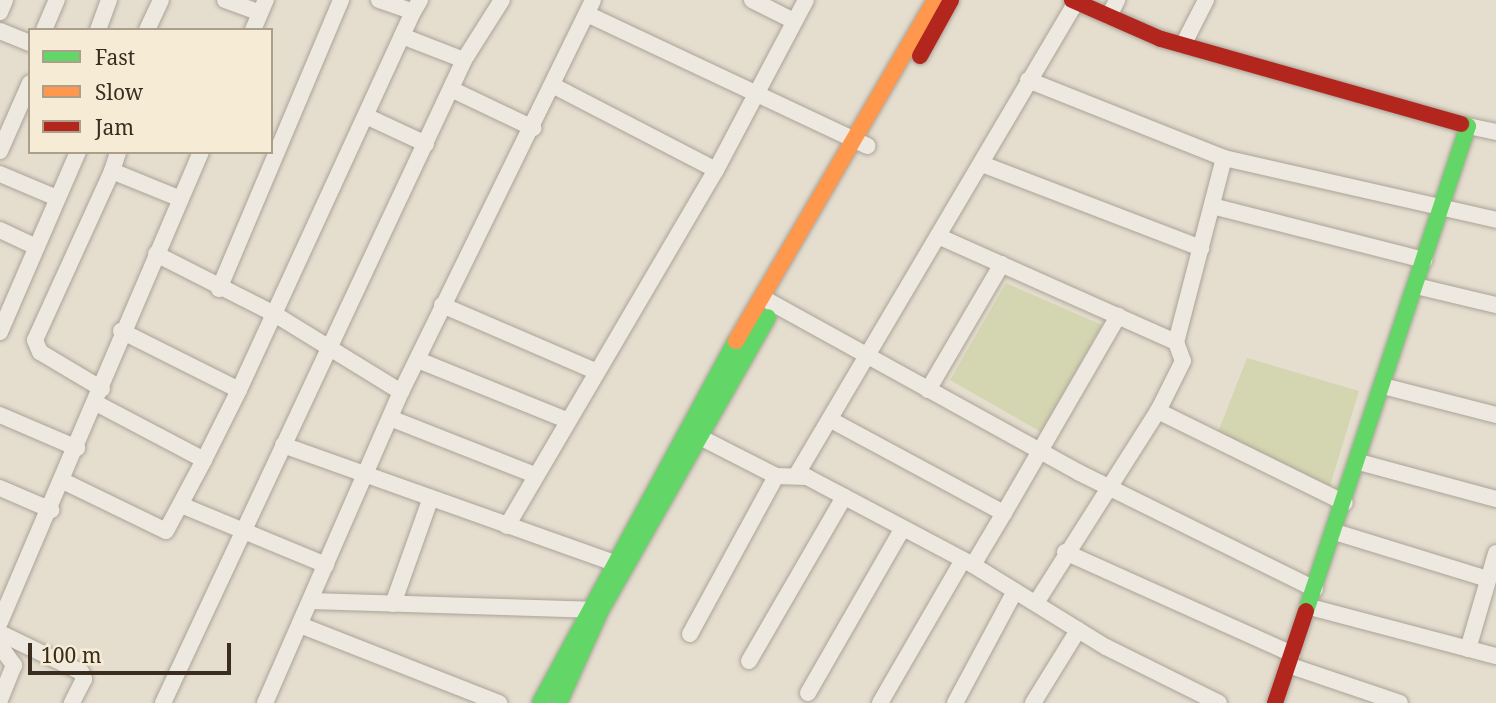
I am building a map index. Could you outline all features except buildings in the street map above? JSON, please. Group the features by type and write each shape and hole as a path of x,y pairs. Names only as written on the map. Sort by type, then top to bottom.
{"street":[{"path":"0,12 5,0"},
{"path":"45,28 57,0"},
{"path":"98,28 109,0"},
{"path":"149,28 162,0"},
{"path":"225,0 263,6 254,28"},
{"path":"219,289 341,0"},
{"path":"63,481 166,531 276,315 416,6 379,0"},
{"path":"163,703 245,533 327,348 453,90 464,60 502,0"},
{"path":"752,0 794,21"},
{"path":"507,526 564,419 716,170 806,0"},
{"path":"861,143 935,0"},
{"path":"619,564 684,430 769,301 861,143 951,0"},
{"path":"1109,16 1117,0"},
{"path":"1183,45 1206,0"},
{"path":"797,474 871,358 1074,1 1183,45 1496,132"},
{"path":"269,702 401,392 554,86 590,7 861,143"},
{"path":"0,31 28,42"},
{"path":"402,36 464,60"},
{"path":"1028,80 1224,158 1496,220"},
{"path":"554,86 716,170"},
{"path":"0,151 28,87"},
{"path":"453,90 533,128"},
{"path":"368,117 426,144"},
{"path":"1275,703 1359,462 1468,125"},
{"path":"0,332 77,154"},
{"path":"117,154 35,340 40,352 99,396 204,460"},
{"path":"0,622 99,396 121,331 200,154"},
{"path":"1036,603 1065,552 1158,411 1184,361 1176,342 1224,158"},
{"path":"982,164 1200,248"},
{"path":"112,171 181,199"},
{"path":"0,174 57,198"},
{"path":"1212,206 1424,260"},
{"path":"0,230 36,247"},
{"path":"940,237 1176,342"},
{"path":"156,254 219,289 276,315 401,392"},
{"path":"928,390 1002,264"},
{"path":"1416,286 1496,305"},
{"path":"0,288 16,295"},
{"path":"769,301 1041,452 1315,589"},
{"path":"540,703 619,564 701,436 769,301"},
{"path":"442,306 595,371"},
{"path":"880,703 968,562 1004,513 1118,316"},
{"path":"121,331 239,390"},
{"path":"418,360 564,419"},
{"path":"1383,386 1496,415"},
{"path":"1158,411 1345,503"},
{"path":"0,415 77,448"},
{"path":"390,418 535,475"},
{"path":"831,420 1004,513"},
{"path":"684,430 701,436 776,477 797,474 844,497 968,562 1078,630 1219,703"},
{"path":"283,445 363,477 619,564"},
{"path":"1359,462 1496,499"},
{"path":"690,634 776,477"},
{"path":"0,488 51,510"},
{"path":"749,661 844,497"},
{"path":"393,604 430,500"},
{"path":"181,505 326,565"},
{"path":"808,693 904,528"},
{"path":"1335,532 1488,579"},
{"path":"1065,552 1290,660 1400,703"},
{"path":"1468,649 1496,553"},
{"path":"955,703 1015,591"},
{"path":"311,601 593,610"},
{"path":"1310,607 1496,656"},
{"path":"559,703 593,610"},
{"path":"300,625 452,696 499,703"},
{"path":"1034,703 1078,630"},
{"path":"0,634 81,672 84,679 72,703"},
{"path":"0,646 14,665 0,700"}],"green space":[{"path":"1006,283 1102,325 1041,432 950,380"},
{"path":"1247,358 1359,391 1329,489 1216,437"}],"traffic: fast":[{"path":"1306,611 1468,126 1461,124"},
{"path":"559,703 601,610 768,317"},
{"path":"540,703 736,341"}],"traffic: slow":[{"path":"736,341 935,0"}],"traffic: jam":[{"path":"920,56 951,0"},
{"path":"1072,0 1161,39 1461,124"},
{"path":"1275,703 1306,611"}]}
